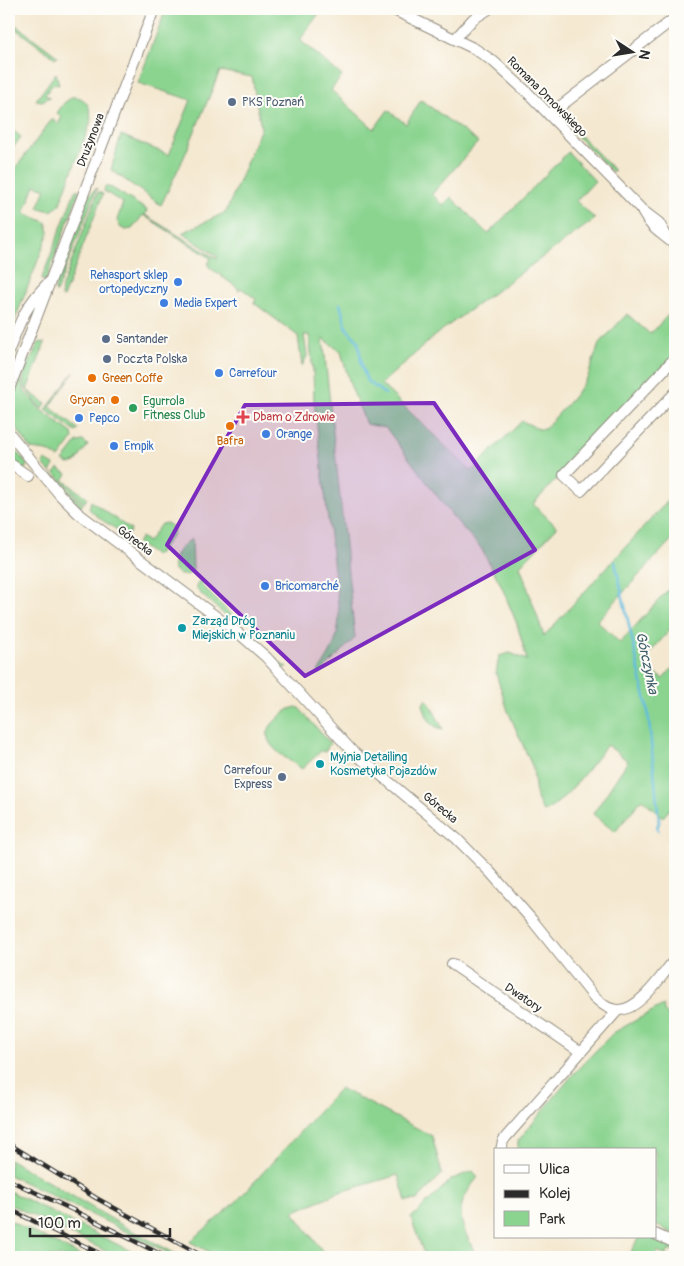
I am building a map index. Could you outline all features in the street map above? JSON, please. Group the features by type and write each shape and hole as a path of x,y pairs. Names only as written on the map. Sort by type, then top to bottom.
{"street":[{"name":"Drużynowa","path":"9,388 154,9"},
{"name":"Romana Dmowskiego","path":"392,9 475,49 494,62 521,86 642,210 659,223 672,241"},
{"path":"455,39 473,19 489,9"},
{"path":"549,115 675,18"},
{"name":"Drużynowa","path":"9,350 22,316 51,279"},
{"path":"675,358 564,475 581,491 675,393"},
{"name":"Górecka","path":"9,433 78,513 221,619 256,648 352,751 456,838 516,902 603,1005 618,1010"},
{"path":"9,463 28,476"},
{"path":"502,1148 505,1139 618,1010 629,1007 640,999 650,990 675,959"},
{"name":"Dwatory","path":"452,964 581,1052"},
{"path":"656,1234 675,1243"}],"highlighted area":[{"path":"434,403 535,550 305,676 167,545 245,405"}],"green space":[{"path":"166,9 322,9 300,40 342,76 331,90 374,129 388,110 406,124 421,100 478,142 432,194 443,205 451,197 488,234 568,152 595,181 576,201 595,219 438,333 381,384 471,471 522,421 539,429 545,429 575,395 588,376 599,344 627,314 650,334 675,308 675,355 533,504 557,527 520,566 544,636 675,493 675,536 597,621 620,643 675,582 675,624 642,662 663,679 675,665 675,803 663,817 642,799 615,832 593,814 628,761 607,745 568,792 551,808 543,812 536,796 533,768 508,711 496,674 499,656 510,653 527,660 517,624 501,585 481,548 453,517 386,428 366,424 350,384 341,352 323,338 355,638 320,673 318,672 334,644 338,629 339,612 314,401 309,335 304,335 307,356 302,366 298,336 254,303 256,299 241,288 238,291 239,289 209,267 208,264 211,258 143,215 132,229 125,230 120,227 117,220 123,203 104,191 105,186 112,188 147,210 145,215 217,259 217,256 182,233 226,212 261,128 252,77 220,71 184,157 161,205 111,170 121,135 169,155 191,100 138,83"},
{"path":"9,20 57,56 57,58 9,24"},
{"path":"56,73 59,85 53,84 45,95 50,97 42,101 36,100"},
{"path":"72,97 82,99 88,105 91,114 90,124 59,206 51,211 38,208 46,189 35,185 24,213 46,222 49,232 14,322 9,324 9,177 52,119 58,124 62,117 57,113 64,103"},
{"path":"570,125 615,171 611,171 568,127"},
{"path":"10,128 21,137 9,153 9,130"},
{"path":"97,188 56,293 56,281 88,196"},
{"path":"78,189 79,192 46,280 43,281 42,278 75,191"},
{"path":"98,192 103,194 63,298 61,297 62,287"},
{"path":"40,342 45,343 27,390 46,404 42,409 30,395 26,389 24,384 28,364"},
{"path":"74,372 50,407 78,429 76,432 46,410"},
{"path":"20,376 25,392 41,410 72,433 73,439 59,458 47,451 31,449 14,422 11,407 12,398"},
{"path":"83,441 88,445 76,462 69,464 63,461 77,442"},
{"path":"9,443 27,464 26,468 24,469 9,458"},
{"path":"45,460 54,465 50,472 43,464"},
{"path":"58,468 67,474 63,480 87,498 84,503 55,474"},
{"path":"50,472 83,504 81,507"},
{"path":"91,501 131,530 127,536 89,509"},
{"path":"167,523 173,527 174,533 155,556 137,543 141,537 148,542 161,524"},
{"path":"192,539 193,570 187,575 180,575 174,570 174,561 181,548"},
{"path":"200,581 206,583 201,585 282,665 288,667 282,668 262,647 197,590 196,586"},
{"path":"426,699 443,729 435,726 429,720 423,704"},
{"path":"296,707 330,743 325,752 321,751 302,769 274,748 269,742 268,735 270,728 276,720 287,710"},
{"path":"663,1005 664,1011 675,1024 675,1234 656,1225 656,1148 518,1148 518,1141 575,1072 613,1033"},
{"path":"340,1088 432,1136 442,1174 417,1200 406,1201 398,1175 337,1193 293,1212 327,1257 219,1257 190,1242 237,1201"},
{"path":"9,1159 127,1228 182,1257 176,1257 9,1175"},
{"path":"473,1171 478,1177 464,1198 461,1216 466,1234 477,1257 425,1257 411,1218 452,1179"},
{"path":"9,1191 143,1257 118,1257 9,1204"},
{"path":"9,1220 83,1257 9,1257"},
{"path":"638,1238 654,1238 675,1248 675,1252 669,1250 666,1256 658,1251 655,1257 628,1257"}],"waterway":[{"name":"Górczynka","path":"340,304 347,329 358,341 362,367 367,381 385,394"},
{"name":"Górczynka","path":"615,562 648,711 659,822 658,830"}],"railway":[{"path":"9,1144 96,1198 204,1257"},
{"path":"9,1180 166,1257"},
{"path":"9,1209 107,1257"}],"place":[{"name":"PKS Poznań","path":"232,102"},
{"name":"Rehasport sklep ortopedyczny","path":"178,282"},
{"name":"Media Expert","path":"164,303"},
{"name":"Santander","path":"106,339"},
{"name":"Poczta Polska","path":"107,359"},
{"name":"Carrefour","path":"219,373"},
{"name":"Green Coffe","path":"92,378"},
{"name":"Grycan","path":"115,400"},
{"name":"Egurrola Fitness Club","path":"133,408"},
{"name":"Dbam o Zdrowie","path":"243,417"},
{"name":"Pepco","path":"79,418"},
{"name":"Bafra","path":"230,426"},
{"name":"Orange","path":"266,434"},
{"name":"Empik","path":"114,446"},
{"name":"Bricomarché","path":"265,586"},
{"name":"Zarząd Dróg Miejskich w Poznaniu","path":"182,628"},
{"name":"Myjnia Detailing Kosmetyka Pojazdów","path":"320,764"},
{"name":"Carrefour Express","path":"282,777"}]}
